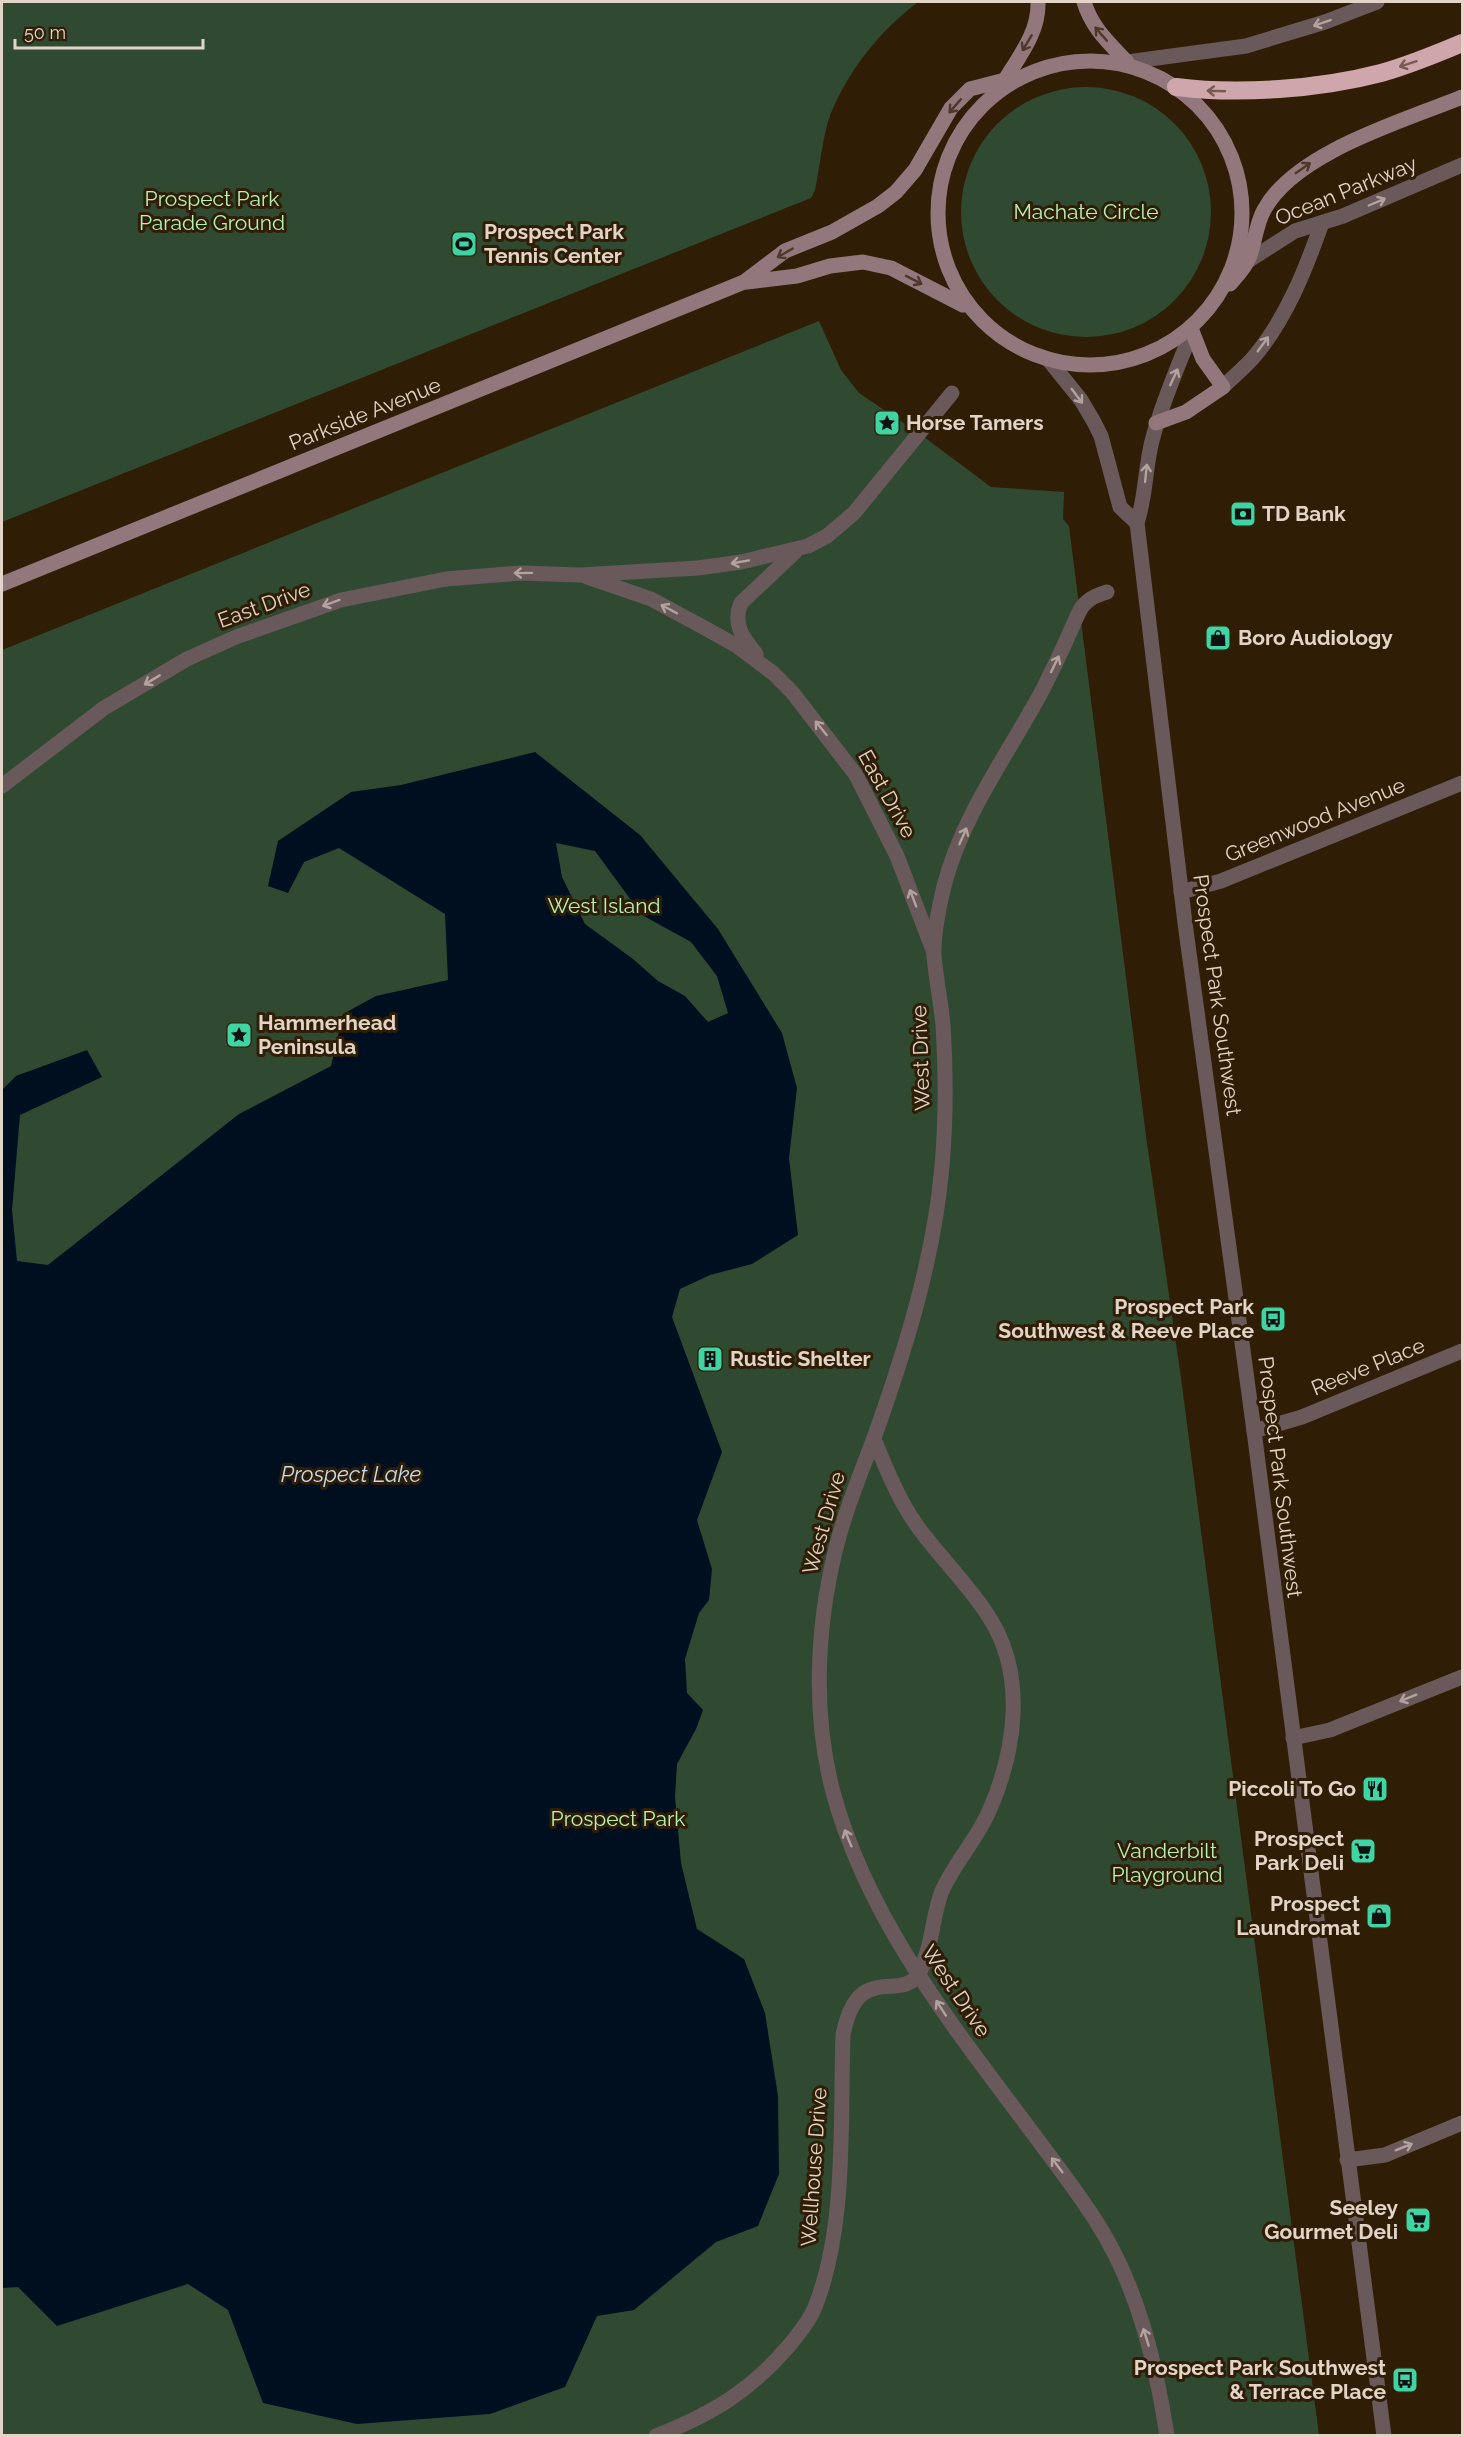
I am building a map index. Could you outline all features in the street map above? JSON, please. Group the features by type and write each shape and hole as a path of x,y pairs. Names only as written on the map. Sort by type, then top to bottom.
{"highway":[{"path":"1176,87 1212,92 1340,81 1381,73 1462,43"}],"main road":[{"path":"1038,2 1039,18 1034,32 1005,80 983,99 950,158 943,187 940,242 946,266 963,305 1003,338 1025,351 1048,359 1072,364 1118,362 1154,350 1192,331 1216,304 1248,261 1264,210 1291,176 1308,164 1366,136 1462,97"},
{"path":"1084,2 1096,30 1127,62 1144,68 1176,87 1207,117 1229,151 1238,176 1242,204 1241,228 1225,290"},
{"name":"Parkside Avenue","path":"2,584 744,282 785,251 832,232 878,206 896,192 915,170 951,108 970,90 1045,66 1072,61 1099,58 1127,62"},
{"name":"Parkside Avenue","path":"744,282 797,276 830,266 863,262 891,268 963,305"},
{"path":"1156,423 1186,412 1223,387 1203,359 1192,331"}],"street":[{"path":"1127,62 1246,46 1324,22 1377,2"},
{"name":"Ocean Parkway","path":"1248,261 1295,231 1343,216 1462,165"},
{"path":"1223,387 1252,358 1274,328 1302,277 1322,223"},
{"name":"Prospect Park Southwest","path":"1192,331 1156,423 1147,461 1144,504 1137,523 1182,892 1384,2436"},
{"path":"1048,359 1081,400 1094,422 1101,436 1120,507 1137,523"},
{"name":"East Drive","path":"2,786 104,708 187,659 236,637 341,600 446,579 521,573 581,575 698,568 797,550 827,536 854,513 952,393"},
{"name":"East Drive","path":"797,550 741,603 737,614 739,631 805,709 856,776 897,856 934,953"},
{"name":"East Drive","path":"581,575 651,599 737,646 773,673"},
{"name":"West Drive","path":"1107,592 1095,595 1082,607 1040,694 992,777 969,823 953,857 944,886 934,953 944,1050 942,1166 935,1218 915,1312 841,1530 825,1606 820,1691 823,1746 844,1829 876,1903 948,2020 1101,2228 1122,2271 1139,2315 1154,2364 1167,2436"},
{"name":"Greenwood Avenue","path":"1182,892 1221,881 1462,783"},
{"name":"Reeve Place","path":"1254,1431 1302,1417 1462,1351"},
{"path":"873,1439 904,1506 990,1618 1009,1658 1013,1678 1011,1731 1004,1766 990,1809 942,1891 929,1948 919,1974"},
{"path":"1293,1738 1330,1730 1462,1677"},
{"name":"Wellhouse Drive","path":"656,2436 717,2409 744,2390 771,2366 798,2335 815,2309 827,2269 835,2227 843,2035 846,2020 853,2005 864,1992 881,1985 909,1982 919,1974"},
{"path":"1347,2160 1385,2155 1462,2123"}],"green space":[{"name":"Prospect Park Parade Ground","path":"2,2 918,2 879,38 847,81 828,121 815,190 811,198 2,522"},
{"name":"Machate Circle","path":"1086,87 1110,90 1134,97 1155,108 1174,124 1190,143 1201,164 1208,188 1211,212 1208,236 1201,260 1190,281 1174,300 1155,316 1134,327 1110,334 1086,337 1062,334 1038,327 1017,316 998,300 982,281 971,260 964,236 961,212 964,188 971,164 982,143 998,124 1017,108 1038,97 1062,90"},
{"name":"Prospect Park","path":"819,321 841,370 859,393 920,434 991,487 1064,492 1063,519 1069,526 1146,1136 1181,1378 1319,2435 2,2435 2,650"}],"water":[{"name":"Prospect Lake","path":"535,752 640,835 718,929 782,1033 797,1088 789,1158 798,1235 752,1264 710,1275 680,1289 672,1317 722,1452 697,1520 712,1569 709,1600 699,1613 685,1659 687,1693 703,1710 696,1729 677,1764 675,1797 681,1863 697,1929 744,1959 765,2013 778,2096 779,2174 758,2226 716,2242 634,2310 597,2316 565,2387 490,2414 357,2424 263,2403 228,2310 188,2284 57,2326 18,2287 2,2288 2,1090 16,1076 87,1050 102,1077 20,1115 12,1210 17,1261 48,1265 239,1114 331,1066 343,1014 376,996 448,980 445,914 339,848 304,862 288,893 268,886 278,841 351,792 401,785","holes":["556,843 595,851 642,915 691,942 717,976 728,1013 708,1022 685,996 658,981 633,959 585,924 562,877"]}],"place":[{"name":"Prospect Park Tennis Center","path":"464,244"},
{"name":"Horse Tamers","path":"887,423"},
{"name":"TD Bank","path":"1243,514"},
{"name":"Boro Audiology","path":"1218,638"},
{"name":"Hammerhead Peninsula","path":"239,1035"},
{"name":"Prospect Park Southwest & Reeve Place","path":"1273,1319"},
{"name":"Rustic Shelter","path":"710,1359"},
{"name":"Piccoli To Go","path":"1375,1789"},
{"name":"Prospect Park Deli","path":"1363,1851"},
{"name":"Prospect Laundromat","path":"1379,1916"},
{"name":"Seeley Gourmet Deli","path":"1418,2220"},
{"name":"Prospect Park Southwest & Terrace Place","path":"1405,2380"}],"park label":[{"name":"West Island","path":"604,906"},
{"name":"Vanderbilt Playground","path":"1167,1863"}]}
